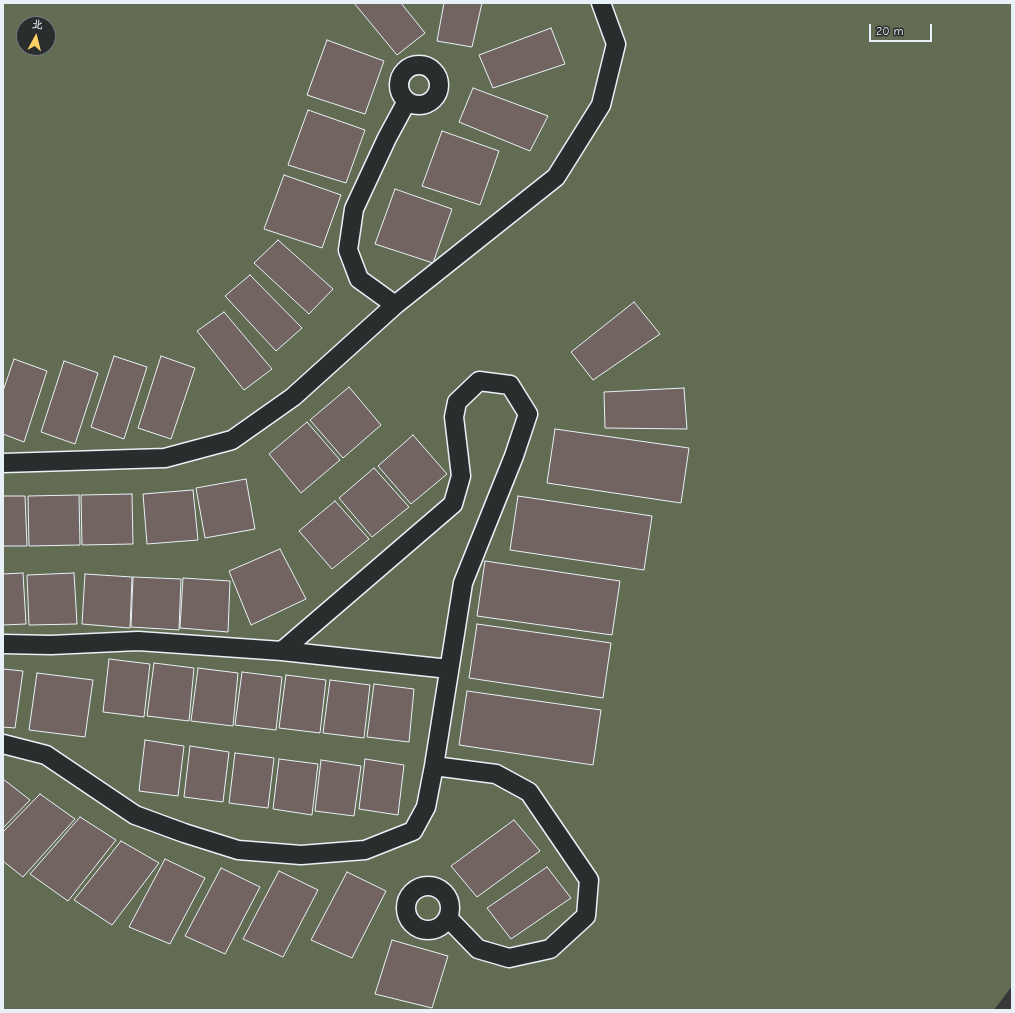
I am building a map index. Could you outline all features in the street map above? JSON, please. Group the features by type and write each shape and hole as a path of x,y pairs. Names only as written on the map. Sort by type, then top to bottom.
{"street":[{"path":"3,463 165,458 232,440 293,397 395,305 556,177 601,105 616,44 601,3"},
{"path":"395,305 359,279 348,250 354,209 387,138 407,101"},
{"path":"3,744 46,755 135,815 184,833 238,850 301,854 365,850 413,831 426,807 434,766 463,583 514,456 528,414 510,385 479,381 456,402 454,417 460,476 453,504 282,652"},
{"path":"3,644 51,645 138,641 282,652 449,668"},
{"path":"434,766 496,774 529,792 588,880 586,916 550,949 509,958 478,949 448,918"}],"green space":[{"path":"3,3 1012,3 1012,986 994,1010 3,1010"}],"building":[{"path":"354,3 401,3 425,33 397,55"},
{"path":"444,3 482,3 472,47 437,41"},
{"path":"551,28 565,64 493,88 479,55"},
{"path":"327,40 384,61 365,114 307,95"},
{"path":"473,88 548,116 530,151 459,122"},
{"path":"308,110 365,130 346,183 288,165"},
{"path":"442,131 499,151 480,205 422,186"},
{"path":"284,175 341,195 322,248 264,229"},
{"path":"395,189 452,209 433,263 375,244"},
{"path":"278,240 333,289 309,314 254,263"},
{"path":"250,275 302,328 276,351 225,296"},
{"path":"634,302 660,334 593,380 571,352"},
{"path":"224,312 272,369 244,390 197,331"},
{"path":"114,356 147,367 124,439 91,427"},
{"path":"161,356 195,368 171,439 138,428"},
{"path":"14,359 47,371 24,442 3,434 3,391"},
{"path":"64,361 98,373 75,444 41,432"},
{"path":"349,387 381,425 343,458 310,420"},
{"path":"684,388 687,429 605,428 604,392"},
{"path":"307,422 340,460 301,493 269,454"},
{"path":"555,429 689,448 681,503 547,483"},
{"path":"413,435 447,474 411,504 378,466"},
{"path":"374,468 409,507 372,537 339,498"},
{"path":"246,479 255,529 205,538 196,488"},
{"path":"193,490 198,540 147,544 143,494"},
{"path":"132,494 133,544 82,545 81,495"},
{"path":"79,495 80,545 29,546 28,496"},
{"path":"3,496 25,496 27,546 3,546"},
{"path":"518,496 652,516 644,570 510,550"},
{"path":"335,501 369,539 332,569 299,531"},
{"path":"280,549 306,599 251,625 229,571"},
{"path":"485,561 620,581 612,635 477,616"},
{"path":"23,573 26,624 3,625 3,574"},
{"path":"74,573 77,624 29,625 27,575"},
{"path":"85,574 132,577 130,628 82,624"},
{"path":"133,577 181,579 179,630 131,627"},
{"path":"183,578 230,581 228,632 180,628"},
{"path":"477,624 611,643 603,698 469,678"},
{"path":"109,659 150,664 144,717 103,712"},
{"path":"154,663 194,668 189,721 147,716"},
{"path":"198,668 238,673 233,726 191,721"},
{"path":"3,669 23,671 15,728 3,727"},
{"path":"242,672 282,677 276,730 235,725"},
{"path":"37,673 93,680 85,737 29,730"},
{"path":"286,675 326,680 320,733 279,728"},
{"path":"330,680 370,685 364,738 323,733"},
{"path":"374,684 414,689 409,742 367,737"},
{"path":"467,691 601,710 593,765 459,745"},
{"path":"145,740 184,746 178,796 139,791"},
{"path":"190,746 229,752 223,802 184,797"},
{"path":"235,753 274,758 268,808 229,803"},
{"path":"279,759 318,764 312,815 273,809"},
{"path":"365,759 404,765 398,815 359,809"},
{"path":"321,760 361,766 354,816 315,811"},
{"path":"3,779 30,800 3,828"},
{"path":"40,794 75,819 23,877 3,861 3,832"},
{"path":"80,817 116,840 68,901 30,874"},
{"path":"514,820 540,851 477,897 451,866"},
{"path":"121,841 159,863 112,925 74,900"},
{"path":"165,859 205,878 170,944 129,927"},
{"path":"547,867 571,898 511,939 487,908"},
{"path":"221,868 260,887 225,954 185,936"},
{"path":"279,871 318,890 283,957 243,939"},
{"path":"347,872 386,891 352,958 311,940"},
{"path":"392,940 448,956 432,1008 375,994"}]}
